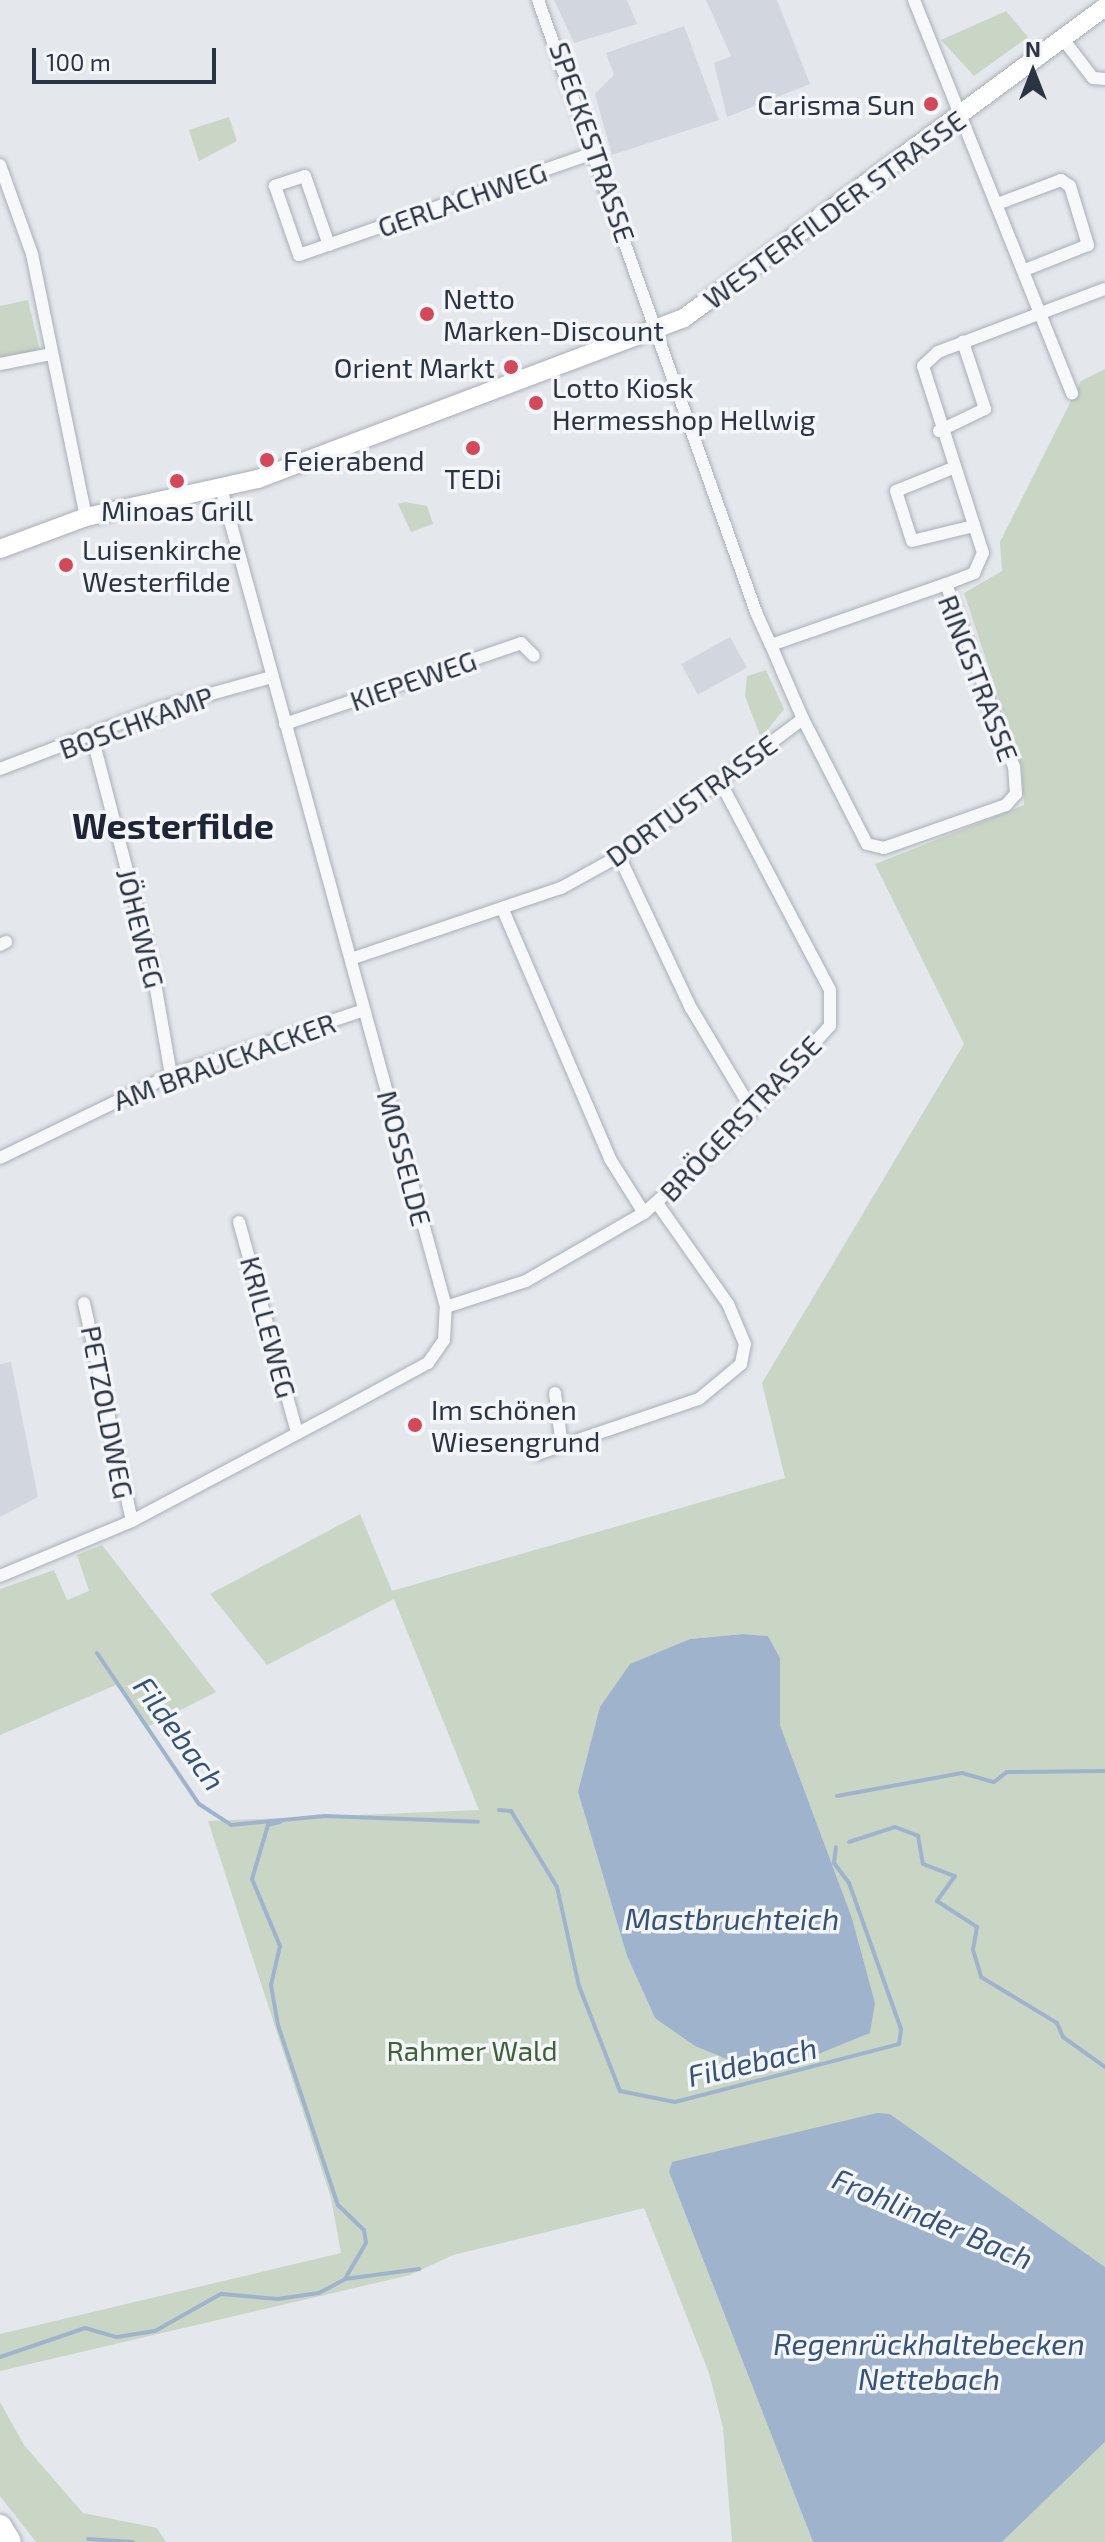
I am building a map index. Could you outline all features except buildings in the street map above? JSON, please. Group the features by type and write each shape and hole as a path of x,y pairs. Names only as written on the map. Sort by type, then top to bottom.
{"highway":[{"path":"0,2529 9,2542"}],"street":[{"name":"SPECKESTRASSE","path":"538,0 771,645 803,719"},
{"path":"914,0 920,29 965,113 1072,393"},
{"name":"WESTERFILDER STRASSE","path":"0,549 86,517 221,488 656,331 718,297 1105,7"},
{"path":"1063,39 1093,78 1105,79"},
{"name":"GERLACHWEG","path":"329,245 305,176 275,186 299,255 329,245 594,153"},
{"path":"0,165 32,254 86,517"},
{"path":"1000,203 1061,180 1070,186 1088,245 1025,270"},
{"path":"946,584 982,566 974,526 939,431 923,366 963,342 1105,289"},
{"path":"939,431 985,409 963,342"},
{"path":"0,364 52,354"},
{"path":"953,468 899,486 907,526 918,544 974,526"},
{"name":"MOSSELDE","path":"0,1576 132,1521 428,1363 444,1340 446,1307 221,488"},
{"name":"RINGSTRASSE","path":"771,645 946,584 1014,767 1012,799 874,848 803,719"},
{"name":"KIEPEWEG","path":"285,724 521,643 534,656"},
{"name":"BOSCHKAMP","path":"0,769 272,677"},
{"name":"DORTUSTRASSE","path":"351,959 503,910 619,856 803,719"},
{"name":"JÖHEWEG","path":"92,736 152,966 171,1075"},
{"name":"BRÖGERSTRASSE","path":"446,1307 552,1269 644,1213 752,1110 830,1026 835,1003 720,781"},
{"path":"619,856 691,1008 752,1110"},
{"path":"503,910 610,1159 644,1213"},
{"name":"AM BRAUCKACKER","path":"0,1158 171,1075 364,1010"},
{"path":"537,1454 699,1399 741,1364 745,1344 728,1304 657,1203"},
{"name":"KRILLEWEG","path":"239,1222 297,1433"},
{"name":"PETZOLDWEG","path":"84,1303 132,1521"},
{"path":"555,1393 562,1446"}],"shaded area":[{"path":"554,0 627,0 637,24 574,43"},
{"path":"706,0 777,0 810,84 727,117 714,63 731,56"},
{"path":"684,26 719,120 612,155 595,94 614,75 606,53"},
{"path":"730,637 747,668 698,695 681,664"},
{"path":"11,1362 38,1497 0,1517 0,1364"}],"green space":[{"path":"1006,11 1028,37 974,76 941,40"},
{"path":"229,117 237,141 199,161 189,130"},
{"path":"28,300 40,351 0,358 0,306"},
{"name":"Rahmer Wald","path":"1105,369 1105,2267 890,2114 669,2172 813,2542 732,2542 723,2428 709,2373 644,2208 453,2255 410,2275 0,2371 0,2334 341,2253 331,2198 208,1821 479,1810 394,1599 267,1665 210,1594 360,1514 392,1591 785,1478 762,1383 964,1044 875,864 1024,805 1021,765 964,593 1002,571 1000,542 1081,381","holes":["743,1634 768,1636 780,1658 780,1725 852,1918 875,2004 655,2018 627,1956 578,1792 630,1665 690,1639"]},
{"path":"405,502 427,506 433,524 411,532 398,504"},
{"path":"766,670 784,709 761,738 745,696 747,676"},
{"path":"102,1545 216,1692 147,1727 116,1685 0,1735 0,1589 54,1570 67,1600 89,1591 77,1555"},
{"path":"0,2402 24,2445 83,2513 157,2528 166,2542 36,2542 0,2496"},
{"path":"1105,2442 1105,2542 1002,2542"}],"water":[{"name":"Mastbruchteich","path":"743,1634 768,1636 780,1658 780,1725 852,1918 875,2003 870,2033 801,2061 739,2064 695,2046 655,2018 627,1956 578,1792 600,1707 630,1664 690,1639"},
{"name":"Regenrückhaltebecken Nettebach","path":"877,2113 890,2114 1105,2267 1105,2442 1002,2542 813,2542 669,2172 672,2162"}],"waterway":[{"name":"Fildebach","path":"97,1653 199,1804 231,1825 325,1816 478,1822"},
{"path":"837,1796 962,1773 994,1782 1007,1772 1105,1771"},
{"name":"Fildebach","path":"499,1810 511,1811 557,1887 579,1986 620,2091 675,2102 899,2044 901,2029 849,1883 834,1863 836,1847"},
{"path":"280,1822 268,1825 252,1879 280,1946 271,1985 278,2025 338,2205 364,2230 366,2243 345,2279"},
{"name":"Fildebach","path":"849,1842 895,1827 918,1836 923,1864 955,1876 937,1901 977,1927 973,1950 981,1977 1057,2023 1063,2037 1105,2067"},
{"name":"Frohlinder Bach","path":"0,2357 85,2328 117,2337 155,2331 221,2294 278,2299 319,2293 345,2279 419,2269"},
{"path":"88,2539 133,2542"}],"place":[{"name":"Carisma Sun","path":"931,104"},
{"name":"Netto Marken-Discount","path":"427,314"},
{"name":"Orient Markt","path":"511,367"},
{"name":"Lotto Kiosk Hermesshop Hellwig","path":"536,403"},
{"name":"TEDi","path":"473,448"},
{"name":"Feierabend","path":"267,460"},
{"name":"Minoas Grill","path":"177,481"},
{"name":"Luisenkirche Westerfilde","path":"66,565"},
{"name":"Im schönen Wiesengrund","path":"415,1425"}],"district":[{"name":"Westerfilde","path":"173,825"}]}
